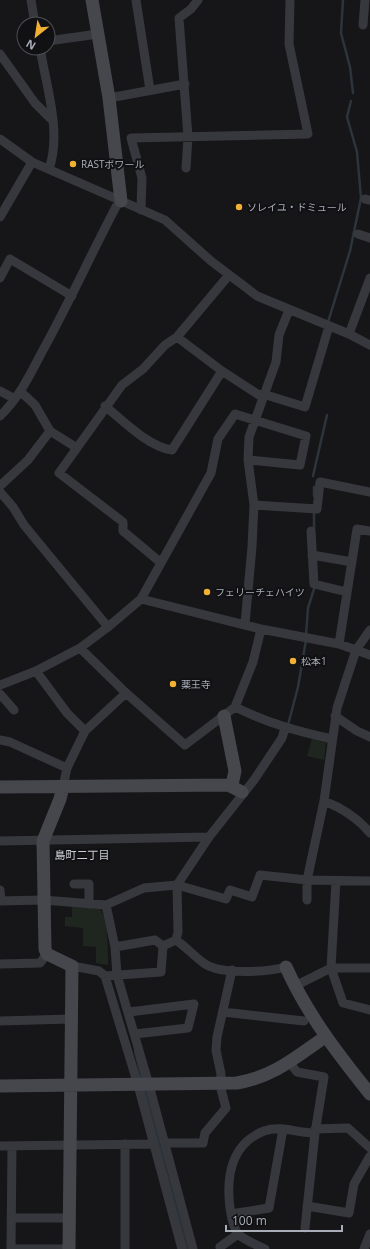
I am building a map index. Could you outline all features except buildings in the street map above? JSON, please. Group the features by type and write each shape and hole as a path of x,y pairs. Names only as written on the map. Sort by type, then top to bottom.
{"street":[{"path":"31,0 34,16"},
{"path":"0,416 20,391 72,296 88,259 120,201 109,98 92,0"},
{"path":"136,0 150,90"},
{"path":"186,168 188,137 180,18 191,9 198,0"},
{"path":"140,210 142,178 131,138 308,134 289,44 290,0"},
{"path":"364,25 365,0"},
{"path":"56,40 98,34"},
{"path":"0,54 35,102 53,120"},
{"path":"41,56 53,120 53,157 48,169"},
{"path":"109,98 185,84"},
{"path":"0,139 32,162 165,220 229,275 257,296 350,334 370,345"},
{"path":"0,217 32,162"},
{"path":"358,234 370,238"},
{"path":"0,278 10,259 72,296"},
{"path":"160,562 123,531 123,522 59,473 122,385 144,369 165,345 177,337 229,275"},
{"path":"350,334 370,278"},
{"path":"245,624 254,505 248,460 249,437 276,362 279,335 290,310"},
{"path":"177,337 222,371 263,396 305,407 329,326"},
{"path":"106,406 133,429 163,449 172,450 222,371"},
{"path":"0,390 15,399"},
{"path":"20,391 35,405 50,430 77,448"},
{"path":"0,685 36,671 80,648 108,628 141,599 160,562 211,473 218,439 235,414 306,436 300,465 248,460"},
{"path":"0,486 28,460 50,430"},
{"path":"254,505 318,509 320,482 370,492"},
{"path":"0,492 14,507 24,525 108,628"},
{"path":"340,644 357,529 370,531"},
{"path":"311,532 314,584 347,592"},
{"path":"312,555 352,562"},
{"path":"141,599 261,629 340,644 370,655"},
{"path":"80,648 126,693 185,745 235,707 253,662 261,629"},
{"path":"307,900 307,880 324,801 335,716 356,650 370,630"},
{"path":"36,671 67,713 85,732"},
{"path":"126,693 85,732 67,768 60,799 43,841 45,949 47,954 72,966 99,971 105,976 166,1143 193,1249"},
{"path":"0,694 14,710"},
{"path":"235,707 258,719 286,728 332,739"},
{"path":"224,716 237,789"},
{"path":"335,716 357,731 370,737"},
{"path":"176,940 178,932 177,885 209,837 237,789 266,762 282,738 286,728"},
{"path":"0,740 10,742 67,768"},
{"path":"0,787 237,789"},
{"path":"324,801 340,807 353,816 370,833"},
{"path":"0,841 209,837"},
{"path":"0,890 0,901 43,900 106,905 144,888 177,885 226,899 230,890 252,897 260,875 307,880 370,881"},
{"path":"336,881 330,968 343,1003 370,1010"},
{"path":"74,884 89,884 89,904"},
{"path":"106,905 115,947 117,975 135,1034 153,1144 182,1249"},
{"path":"115,947 155,940 163,946"},
{"path":"163,946 176,940"},
{"path":"176,940 206,965 232,970 261,972 286,967 295,986 325,1037 370,1094"},
{"path":"105,976 161,972 163,946"},
{"path":"0,964 40,963 47,954"},
{"path":"12,1146 11,1249 69,1249 72,966"},
{"path":"295,986 330,968 370,968"},
{"path":"166,1143 203,1143 205,1133 226,1108 220,1085 221,1074 216,1050 222,1012 232,970"},
{"path":"129,1012 194,1004 188,1028 135,1034"},
{"path":"222,1012 304,1021"},
{"path":"0,1021 71,1019"},
{"path":"0,1086 220,1085 258,1079 271,1074 325,1037"},
{"path":"289,1062 297,1072 324,1077 315,1131 305,1228"},
{"path":"265,1249 238,1234 231,1214 228,1193 229,1177 234,1159 242,1146 250,1138 275,1128 315,1131 348,1128 370,1148"},
{"path":"231,1214 269,1208 283,1129"},
{"path":"125,1144 125,1249"},
{"path":"0,1146 153,1144"},
{"path":"307,1206 349,1212 354,1184 370,1156"},
{"path":"11,1218 69,1218"},
{"path":"221,1249 220,1247 238,1234"},
{"path":"364,1249 370,1234"}],"shaded area":[{"path":"312,739 326,743 324,760 307,756"},
{"path":"72,906 94,906 101,910 106,925 108,965 96,963 96,947 83,946 83,928 65,926 65,917 72,917"}],"waterway":[{"path":"343,0 341,33 350,67 353,93"},
{"path":"328,322 350,251 361,198 357,152 347,117 351,101"},
{"path":"313,476 327,415"},
{"path":"314,487 314,496"},
{"path":"314,511 314,531"},
{"path":"306,635 308,608 314,589"},
{"path":"288,725 298,687 306,640"},
{"path":"135,1051 142,1079"},
{"path":"144,1088 187,1249"}],"place":[{"name":"RASTポワール","path":"73,164"},
{"name":"ソレイユ・ドミュール","path":"239,207"},
{"name":"フェリーチェハイツ","path":"207,592"},
{"name":"松本1","path":"293,661"},
{"name":"薬王寺","path":"173,684"}],"district":[{"name":"島町二丁目","path":"82,855"}]}
